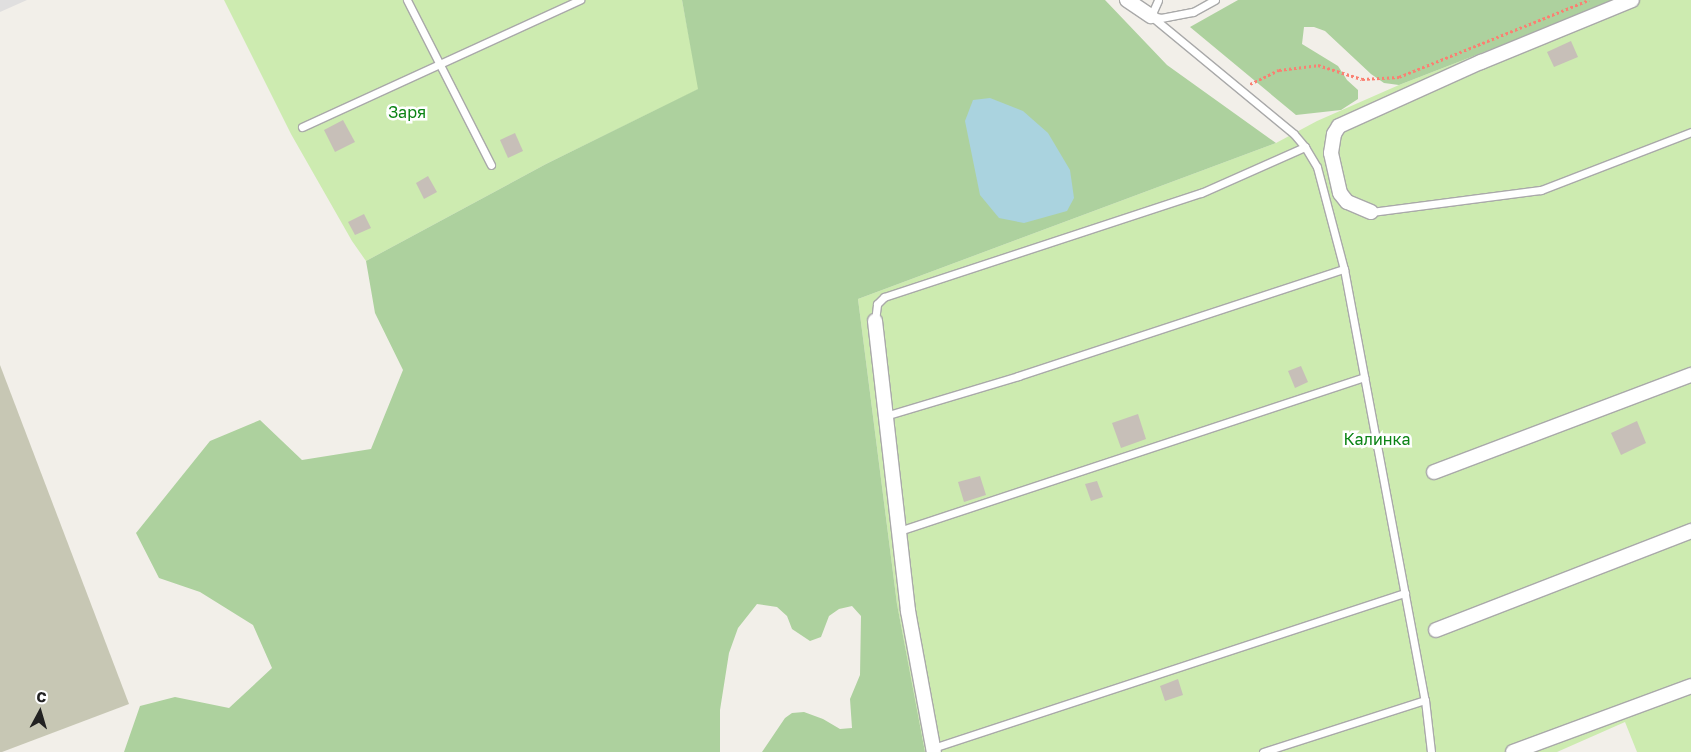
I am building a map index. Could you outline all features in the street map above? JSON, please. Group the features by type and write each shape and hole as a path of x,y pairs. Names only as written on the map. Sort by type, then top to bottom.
{"street":[{"path":"1127,0 1151,16"},
{"path":"1371,212 1347,202 1340,193 1331,153 1334,134 1339,126 1481,62 1632,0"},
{"path":"874,321 908,611 933,750"},
{"path":"1434,472 1691,375"},
{"path":"1436,630 1691,531"},
{"path":"1513,752 1691,686"}],"lane":[{"path":"407,0 490,165"},
{"path":"302,127 580,0"},
{"path":"1151,16 1158,0"},
{"path":"1151,16 1161,18 1193,12 1215,0"},
{"path":"1151,16 1294,134 1305,147 1317,167 1344,269 1425,700 1431,752"},
{"path":"1371,212 1541,190 1691,132"},
{"path":"874,321 877,304 884,298 1201,193 1305,147"},
{"path":"885,416 1018,376 1344,269"},
{"path":"898,531 1364,378"},
{"path":"933,750 1405,593"},
{"path":"1262,752 1425,700"}],"path":[{"path":"1240,89 1279,70 1318,65 1362,79 1399,77 1589,0"}],"shaded area":[{"path":"0,0 27,0 0,12"},
{"path":"0,365 129,704 2,752 0,752"}],"green space":[{"name":"Заря","path":"224,0 682,0 699,89 546,164 366,261 352,241 291,134"},
{"path":"682,0 1105,0 1167,65 1276,143 858,299 897,604 925,752 762,752 785,718 792,713 804,712 823,719 840,729 852,728 850,699 860,675 861,616 852,606 839,609 829,616 821,637 810,641 792,629 787,616 777,607 757,604 738,628 729,653 720,710 720,752 124,752 140,706 175,697 229,708 272,668 253,625 200,592 159,578 136,533 210,441 260,420 302,460 371,449 403,370 375,313 366,261 546,164 698,89"},
{"path":"1238,0 1618,0 1399,85 1384,83 1371,74 1325,31 1314,27 1304,27 1302,44 1338,66 1347,80 1358,90 1358,99 1341,110 1296,115 1190,27"},
{"name":"Калинка","path":"1618,0 1691,0 1691,752 1637,752 1625,722 1557,752 925,752 897,604 858,299 1276,143 1317,121 1399,85"}],"water":[{"path":"990,98 1023,111 1048,133 1070,170 1074,198 1067,211 1024,223 999,218 980,195 965,121 973,100"}],"building":[{"path":"1571,41 1578,57 1554,67 1547,52"},
{"path":"343,120 355,142 335,152 324,130"},
{"path":"515,133 523,151 508,158 500,140"},
{"path":"428,176 437,192 424,199 416,183"},
{"path":"364,214 371,228 355,235 348,222"},
{"path":"1301,366 1308,382 1295,388 1288,371"},
{"path":"1138,414 1146,439 1121,448 1112,423"},
{"path":"1637,421 1646,443 1621,455 1611,433"},
{"path":"980,476 986,495 964,502 958,482"},
{"path":"1097,481 1103,497 1091,501 1085,484"},
{"path":"1178,679 1183,695 1165,701 1160,686"}]}
